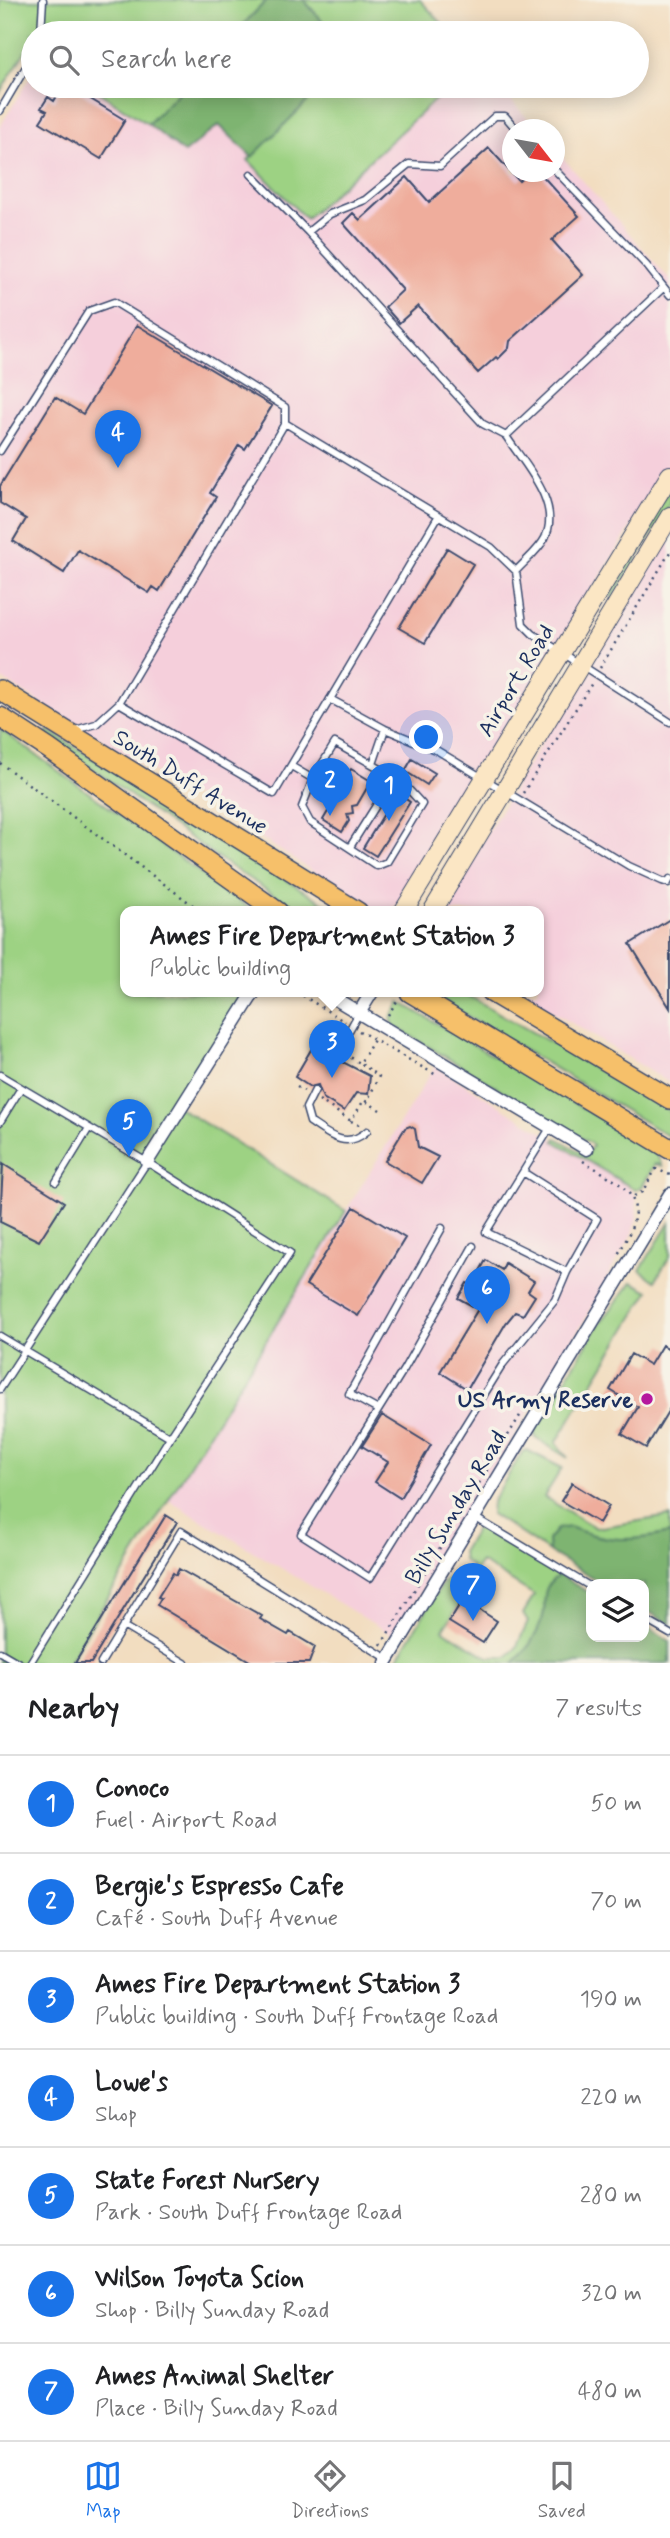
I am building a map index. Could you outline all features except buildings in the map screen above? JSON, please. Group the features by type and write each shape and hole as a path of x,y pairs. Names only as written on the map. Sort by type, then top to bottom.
{"main road":[{"name":"Airport Road","path":"407,906 670,475"},
{"path":"436,906 670,516"},
{"name":"South Duff Avenue","path":"0,690 348,906"},
{"path":"0,717 269,906"},
{"path":"405,997 670,1149"},
{"path":"499,997 670,1099"}],"street":[{"path":"147,1162 251,997"},
{"path":"332,997 551,1126 582,1153"},
{"path":"359,1013 369,997"},
{"name":"Billy Sunday Road","path":"387,1661 670,1194"}],"lane":[{"path":"42,21 43,0"},
{"path":"0,111 21,75"},
{"path":"308,232 330,214 365,200 409,164 440,166 495,116 505,116 508,119"},
{"path":"251,174 308,232 483,424 506,436 541,490 551,515 544,539 516,571"},
{"path":"565,180 647,266 670,295"},
{"path":"506,436 663,288"},
{"path":"0,451 89,311 114,302 285,407 285,423 119,703 107,718 96,724 66,732"},
{"path":"285,423 491,547 516,571 523,624 670,722"},
{"path":"119,703 274,794 439,515"},
{"path":"330,699 385,729 416,740 629,866 667,883 670,879"},
{"path":"373,764 385,729"},
{"path":"335,743 394,776 416,795 422,804 387,862 377,866 366,862 350,847 310,822 302,807 313,779 335,743"},
{"path":"291,766 313,779"},
{"path":"350,847 394,776"},
{"path":"334,1057 359,1013"},
{"path":"0,1075 147,1162 290,1253 170,1437 30,1663"},
{"path":"0,1122 21,1088"},
{"path":"314,1093 306,1108 307,1118 327,1134 346,1141 360,1138 367,1131"},
{"path":"551,1126 486,1232 567,1272"},
{"path":"56,1182 89,1128"},
{"path":"0,1389 147,1162"},
{"path":"473,1247 378,1410 301,1534 370,1578 503,1364 555,1300 567,1272 597,1219 523,1172"},
{"path":"378,1410 349,1394 442,1228"},
{"path":"0,1336 170,1437"},
{"path":"474,1517 586,1584"},
{"path":"101,1663 181,1531 377,1652 387,1661"},
{"path":"649,1622 670,1634"},
{"path":"123,1626 185,1663"},
{"path":"0,1652 19,1663"}],"path":[{"path":"606,659 670,552"},
{"path":"528,787 587,691"},
{"path":"0,763 194,906"},
{"path":"305,997 351,1027 375,1038 444,1079"},
{"path":"386,1020 402,997"},
{"path":"367,1102 380,1079 360,1063 375,1038"},
{"path":"297,1087 314,1093 367,1131"},
{"path":"352,1121 364,1100 380,1110"},
{"path":"582,1153 621,1183 632,1197 634,1221 615,1259"},
{"path":"632,1197 644,1189 656,1169 670,1175"},
{"path":"377,1652 526,1406"}],"shaded area":[{"path":"21,92 21,98 108,98 148,124 184,153 219,124 252,157 249,160 306,219 437,98 509,98 528,119 502,119 502,182 565,182 565,160 670,280 670,463 404,898 395,906 365,905 213,807 0,678 0,127"},
{"path":"670,528 670,1083 529,997 544,997 544,906 444,906"},
{"path":"435,1066 625,1183 636,1196 637,1218 631,1237 607,1277 610,1278 394,1636 168,1500"}],"green space":[{"path":"0,0 267,0 247,21 21,21 21,58 0,92"},
{"path":"267,0 304,0 322,21 247,21"},
{"path":"304,0 420,0 440,21 322,21"},
{"path":"108,98 173,98 148,124"},
{"path":"173,98 311,98 252,157 219,125 184,153 148,124"},
{"path":"311,98 437,98 306,219 248,160"},
{"path":"670,488 670,504 613,598 610,596 622,565"},
{"path":"0,729 247,906 120,906 120,997 245,997 175,1105 346,1211 68,1663 0,1663"},
{"path":"48,730 328,906 292,906 234,869 45,735"},
{"path":"435,997 471,997 670,1111 670,1137"},
{"path":"400,1002 655,1150 662,1166 655,1164 642,1187 636,1190 554,1141 556,1138 586,1155 593,1145 394,1026 391,1018"},
{"path":"670,1222 670,1256 655,1281 640,1270"},
{"path":"632,1282 649,1291 556,1443 568,1458 536,1438 534,1432 597,1327"},
{"path":"527,1450 562,1468 544,1497 596,1528 670,1516 670,1533 616,1541 593,1538 568,1529 557,1529 548,1540 549,1552 491,1514 492,1502 523,1451"},
{"path":"570,1527 595,1536 619,1539 670,1533 670,1624 649,1612 649,1579 595,1579 549,1552 548,1540 557,1529"},
{"path":"482,1528 559,1575 548,1586 542,1620 530,1644 513,1663 395,1663 443,1582 452,1574 467,1583 463,1599 443,1630 488,1657 507,1657 516,1648 528,1622 523,1614 534,1595 481,1562 475,1570 463,1560 462,1552 476,1529"},
{"path":"559,1575 586,1591 586,1642 649,1642 649,1628 670,1641 670,1663 513,1663 537,1632 544,1613 546,1591"}],"place":[{"name":"Lowe's","path":"118,468"},
{"name":"Bergie's Espresso Cafe","path":"330,816"},
{"name":"Conoco","path":"389,821"},
{"name":"Ames Fire Department Station 3","path":"332,1078"},
{"name":"State Forest Nursery","path":"129,1157"},
{"name":"Wilson Toyota Scion","path":"487,1324"},
{"name":"US Army Reserve","path":"647,1399"},
{"name":"Ames Animal Shelter","path":"473,1621"}]}
